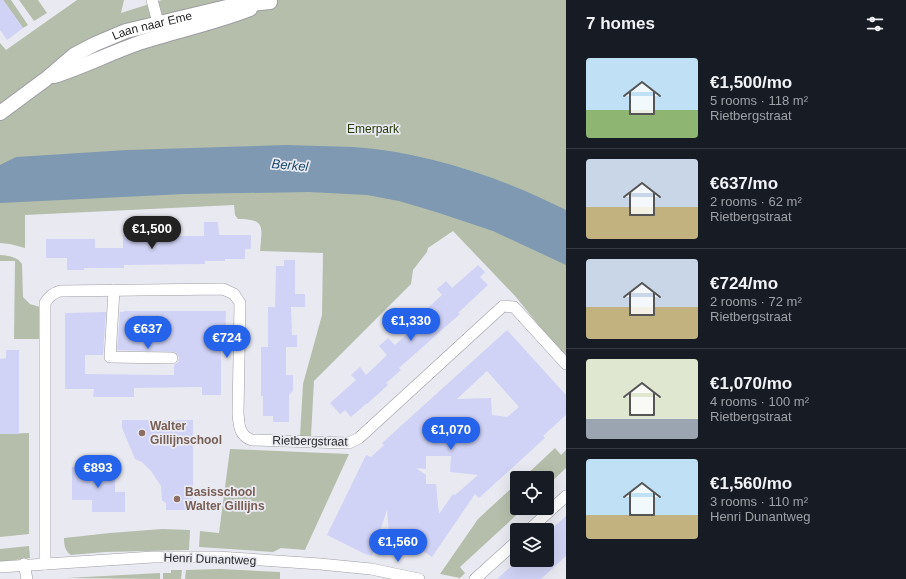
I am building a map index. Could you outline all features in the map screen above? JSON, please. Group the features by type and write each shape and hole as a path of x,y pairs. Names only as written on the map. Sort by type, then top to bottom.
{"street":[{"path":"152,0 160,29"},
{"name":"Laan naar Eme","path":"0,113 46,79 74,55 126,31 160,29 231,6 275,1"},
{"name":"Rietbergstraat","path":"45,564 45,303 50,295 60,291 223,289 234,294 240,303 239,428 244,436 252,440 345,443 355,441 503,306 514,307 566,364"},
{"path":"114,290 110,357 172,358"},
{"path":"537,523 566,496"},
{"path":"475,579 510,547"},
{"name":"Henri Dunantweg","path":"0,566 153,557 218,557 320,564 371,570 420,579"},
{"path":"24,564 27,579"}],"green space":[{"path":"3,0 11,0 28,25 23,28"},
{"path":"19,0 38,0 47,13 34,21"},
{"name":"Emerpark","path":"77,0 124,0 121,13 162,0 566,0 566,357 516,297 453,231 428,248 427,252 413,270 411,284 314,381 311,436 300,436 303,384 322,315 323,253 260,251 260,226 254,221 238,219 235,215 234,205 25,215 25,248 0,243 0,43 6,50"},
{"path":"0,255 15,258 22,264 23,297 30,304 40,307 40,339 14,339 15,261 0,261"},
{"path":"29,433 29,534 0,537 0,434"},
{"path":"555,448 561,455 566,450 566,468 554,479 554,471 530,471"},
{"path":"230,449 349,454 305,550 281,548 273,552 199,547 200,531 219,533"},
{"path":"510,489 510,515 516,515 460,567 465,573 460,578 440,574 478,519"},
{"path":"162,529 190,530 189,550 105,552 71,555 66,550 64,543 64,538"},
{"path":"29,546 30,558 0,562 0,549"},
{"path":"220,569 280,572 280,579 185,579 186,570"},
{"path":"171,570 182,570 181,579 163,579 163,573 171,573"},
{"path":"160,573 160,579 67,578"}],"water":[{"name":"Berkel","path":"286,145 353,147 408,154 462,168 516,187 566,210 566,265 493,231 399,201 367,195 309,192 184,194 0,203 0,165 16,157 127,150"}],"building":[{"path":"0,0 3,0 23,28 7,40 0,30"},
{"path":"204,222 218,222 219,235 251,235 251,249 245,249 245,259 205,261 205,264 124,265 124,268 84,268 84,270 67,270 67,258 46,258 46,239 95,239 95,248 123,248 123,235 136,236 136,241 164,241 164,232 176,232 176,236 204,236"},
{"path":"284,260 295,260 295,294 305,294 305,307 291,307 292,335 297,335 297,347 286,347 286,375 293,375 293,391 289,395 289,422 273,422 273,416 263,416 263,396 261,396 261,347 268,347 268,307 275,307 276,266 284,266"},
{"path":"478,265 485,272 480,277 488,285 458,313 460,314 399,368 401,370 386,383 388,385 367,404 351,417 345,410 340,414 330,403 356,380 351,375 360,367 366,375 387,355 379,346 388,338 395,345 416,326 408,317 417,309 421,314 442,295 437,289 446,281 452,288"},
{"path":"226,311 225,348 221,348 221,395 202,395 202,387 134,388 134,397 93,397 94,389 65,389 65,313 106,312 103,355 85,355 85,374 174,375 174,365 178,362 179,358 175,352 117,350 120,312"},
{"path":"507,330 566,395 566,415 543,436 545,438 479,498 475,494 432,557 411,543 390,546 387,510 372,556 327,535 366,455 371,457 384,445 382,443","holes":["487,371 519,407 507,417 492,415 491,398 457,399","426,456 451,456 450,472 478,475 455,495 453,494 439,514 436,484 426,484 426,475 416,468 426,469"]},
{"path":"6,350 19,350 19,434 0,434 0,359 6,358"},
{"path":"122,420 193,420 193,510 166,510 166,503 162,500 161,486 151,471 142,462 135,459 122,428"},
{"path":"72,467 115,467 115,492 125,492 125,512 92,512 92,500 72,500"},
{"path":"566,516 566,556 541,579 497,579 510,567 554,567 554,527"}],"place":[{"name":"Walter Gillijnschool","path":"142,433"},
{"name":"Basisschool Walter Gillijns","path":"177,499"}]}
